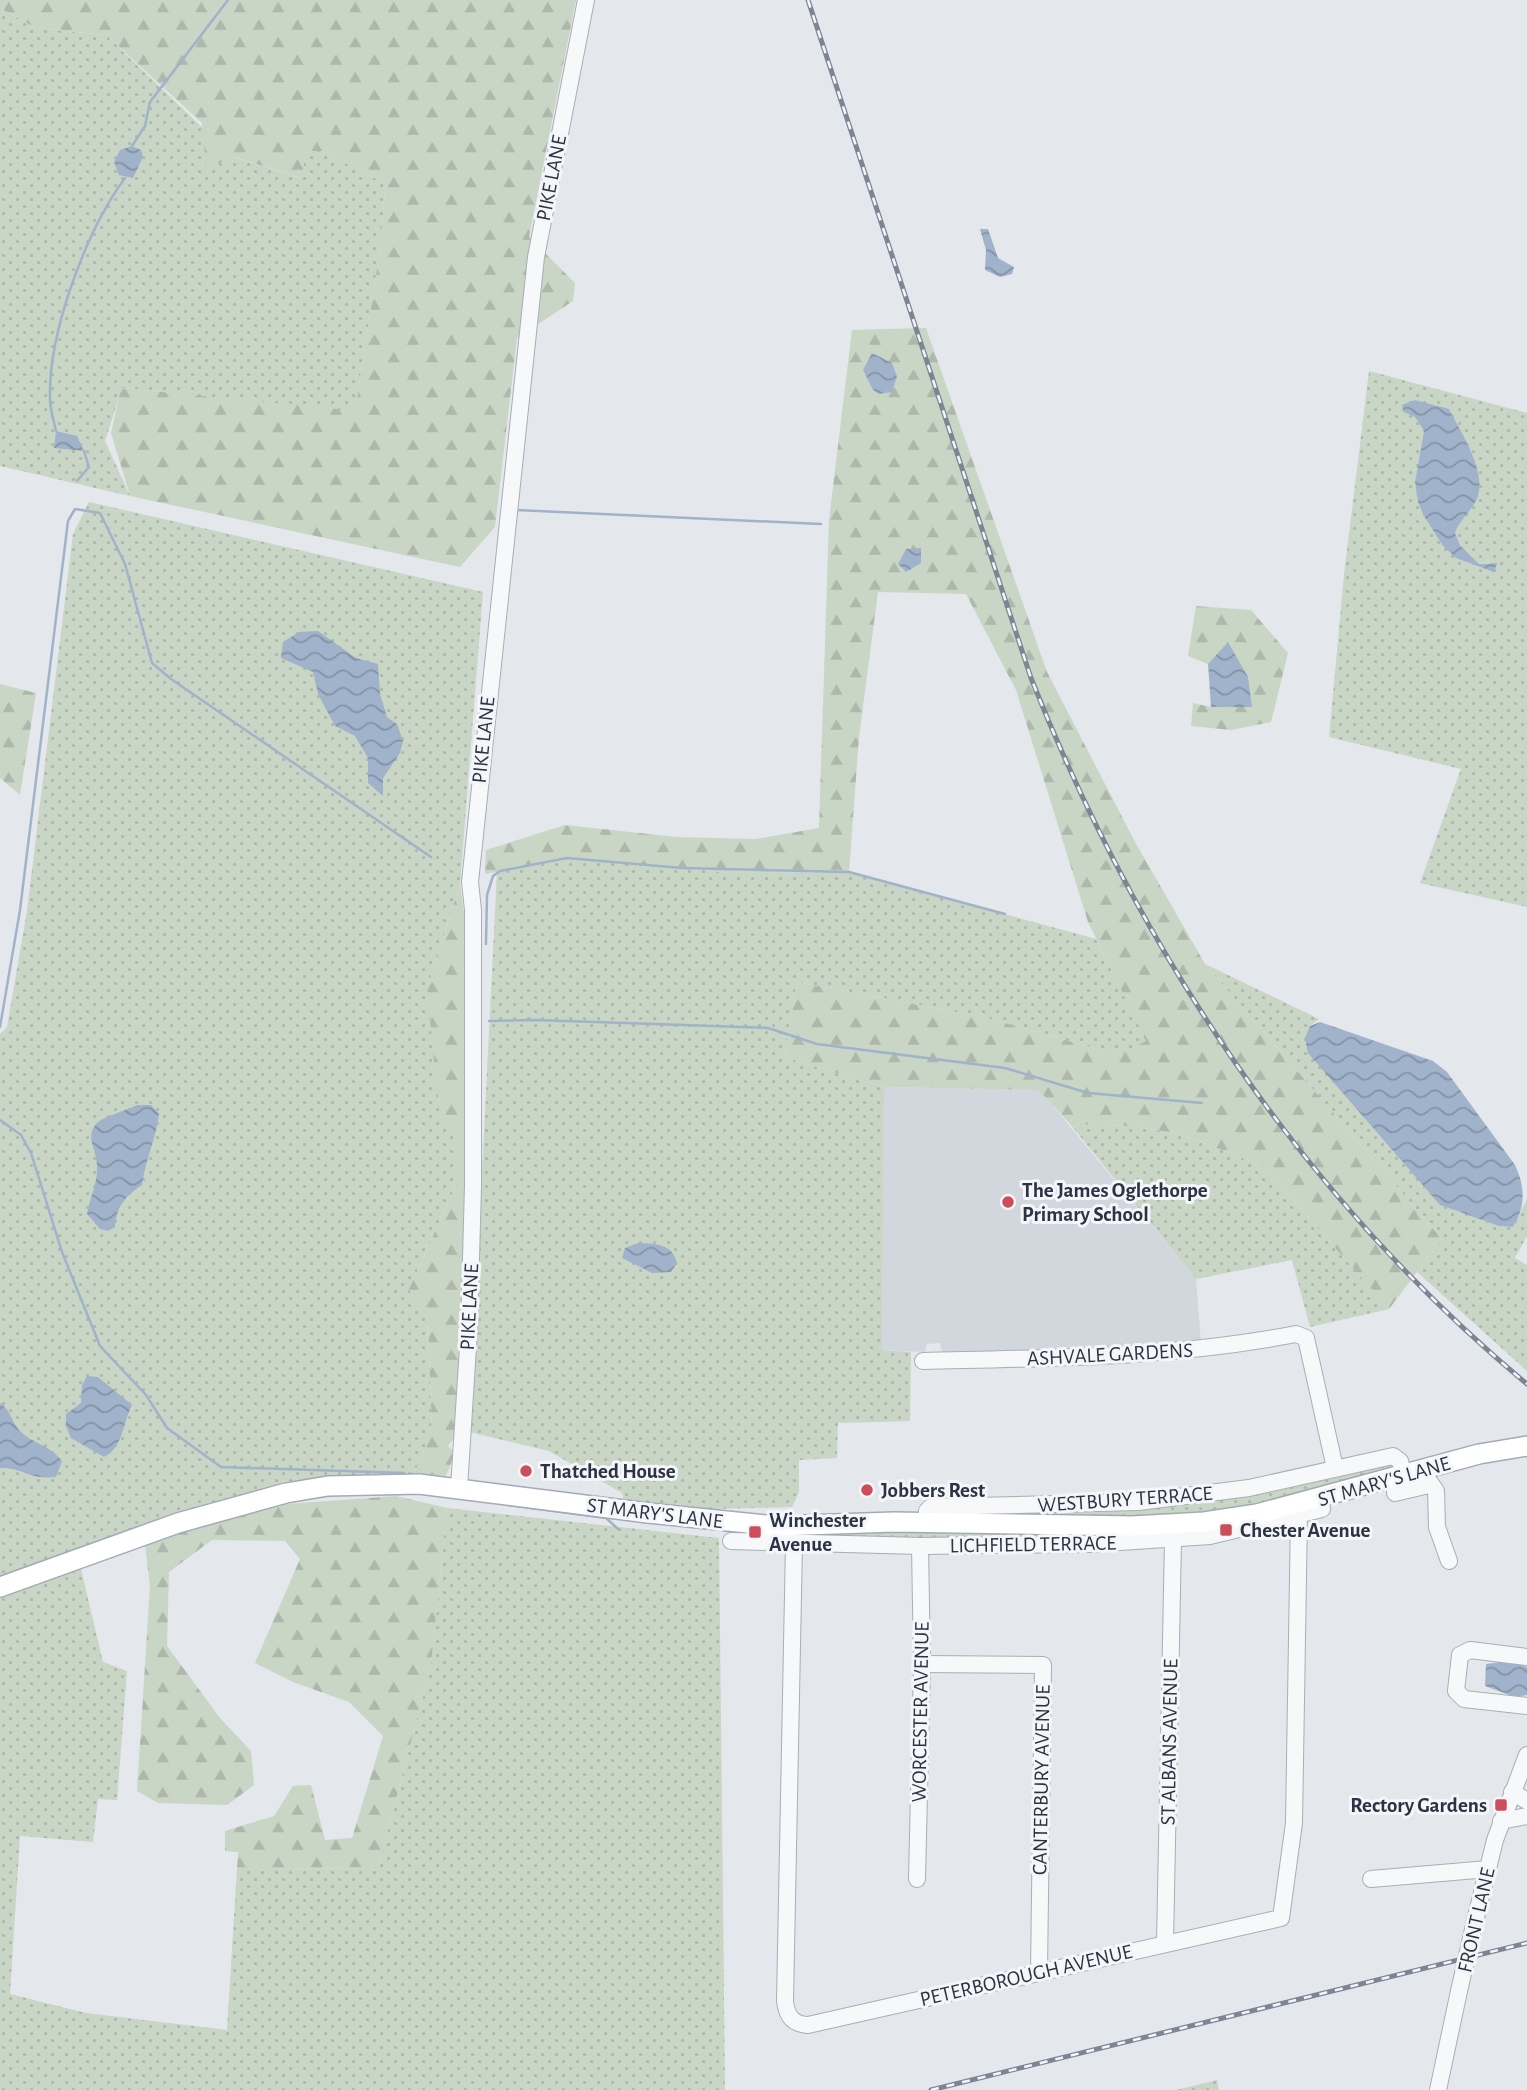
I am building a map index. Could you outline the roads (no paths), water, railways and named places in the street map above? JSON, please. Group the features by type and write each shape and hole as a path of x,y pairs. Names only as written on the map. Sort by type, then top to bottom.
{"main road":[{"name":"ST MARY'S LANE","path":"0,1587 178,1523 286,1493 372,1482 458,1488 648,1513 776,1534 926,1522 1021,1527 1153,1526 1243,1516 1418,1477 1479,1454 1527,1446"}],"street":[{"name":"PIKE LANE","path":"458,1488 469,1331 473,1186 473,910 470,882 536,257 586,0"},
{"name":"ASHVALE GARDENS","path":"923,1361 1134,1355 1224,1348 1296,1334 1306,1338 1335,1468"},
{"name":"WESTBURY TERRACE","path":"926,1522 927,1511 931,1507 1138,1502 1249,1488 1393,1456 1398,1457 1418,1477"},
{"path":"1395,1493 1418,1477 1436,1491 1437,1527 1449,1561"},
{"name":"LICHFIELD TERRACE","path":"731,1541 776,1534 794,1544 920,1546 1173,1540 1237,1531 1322,1509 1319,1499"},
{"name":"PETERBOROUGH AVENUE","path":"794,1544 785,2001 790,2019 808,2025 1281,1918 1294,1823 1299,1514"},
{"name":"ST ALBANS AVENUE","path":"1166,1943 1173,1540"},
{"name":"WORCESTER AVENUE","path":"917,1879 922,1664 920,1546"},
{"path":"1527,1657 1469,1650 1460,1655 1457,1691 1464,1699 1527,1706"},
{"name":"CANTERBURY AVENUE","path":"922,1664 1042,1665 1039,1973"},
{"name":"FRONT LANE","path":"1438,2090 1488,1869 1501,1821 1527,1755"},
{"path":"1512,1792 1527,1801"},
{"path":"1501,1821 1527,1816"},
{"path":"1371,1879 1488,1869"}],"water":[{"path":"132,146 141,150 143,157 133,178 119,175 114,162 120,150"},
{"path":"980,229 988,229 998,258 1014,267 1012,274 1000,277 985,270 986,250"},
{"path":"872,353 892,363 897,377 892,392 879,394 873,390 863,370"},
{"path":"1415,400 1449,409 1470,448 1478,470 1478,497 1455,533 1460,545 1479,564 1497,563 1494,572 1456,558 1443,546 1424,516 1418,502 1415,482 1424,431 1415,417 1404,412 1402,405"},
{"path":"56,431 77,436 84,451 54,448"},
{"path":"921,548 921,563 906,572 898,564 906,549"},
{"path":"318,631 356,658 378,664 380,694 387,717 397,724 403,741 400,753 383,778 383,796 368,783 368,758 355,736 335,726 318,694 313,672 281,658 283,642 299,632"},
{"path":"1228,642 1248,677 1252,707 1211,707 1208,664"},
{"path":"1320,1022 1433,1061 1447,1072 1515,1165 1523,1196 1513,1227 1499,1226 1440,1205 1308,1053 1305,1038 1310,1026"},
{"path":"137,1105 151,1105 159,1114 142,1185 122,1203 115,1227 108,1231 100,1229 87,1214 97,1172 91,1138 93,1128 100,1121"},
{"path":"638,1243 667,1248 675,1256 677,1263 671,1272 652,1273 622,1258 625,1248"},
{"path":"87,1376 98,1377 132,1405 119,1441 104,1457 71,1438 66,1426 66,1414 81,1403 82,1385"},
{"path":"0,1403 20,1431 52,1451 62,1461 56,1477 39,1477 15,1469 0,1468"},
{"path":"1511,1661 1527,1667 1527,1695 1515,1697 1485,1686 1486,1664"}],"waterway":[{"path":"132,146 145,126 150,102 228,0"},
{"path":"56,431 50,403 51,373 63,314 84,254 110,200 125,178"},
{"path":"77,481 89,467 84,451"},
{"path":"0,1027 20,910 68,521 75,509 100,513 125,564 152,663 171,679 431,857"},
{"path":"516,510 821,524"},
{"path":"486,944 487,895 493,876 500,871 567,858 682,868 849,872 1005,914"},
{"path":"489,1021 536,1020 768,1028 817,1044 1005,1068 1088,1093 1202,1103"},
{"path":"0,1120 21,1135 31,1153 62,1252 100,1346 146,1395 167,1428 221,1467 404,1473"},
{"path":"508,1505 606,1518 618,1529"}],"railway":[{"path":"808,0 1031,678 1074,778 1122,876 1176,971 1235,1062 1300,1150 1370,1233 1446,1311 1527,1384"},
{"path":"931,2090 1527,1943"}],"place":[{"name":"The James Oglethorpe Primary School","path":"1008,1202"},
{"name":"Thatched House","path":"526,1471"},
{"name":"Jobbers Rest","path":"867,1490"},
{"name":"Chester Avenue","path":"1226,1530"},
{"name":"Winchester Avenue","path":"755,1532"},
{"name":"Rectory Gardens","path":"1501,1805"}]}
